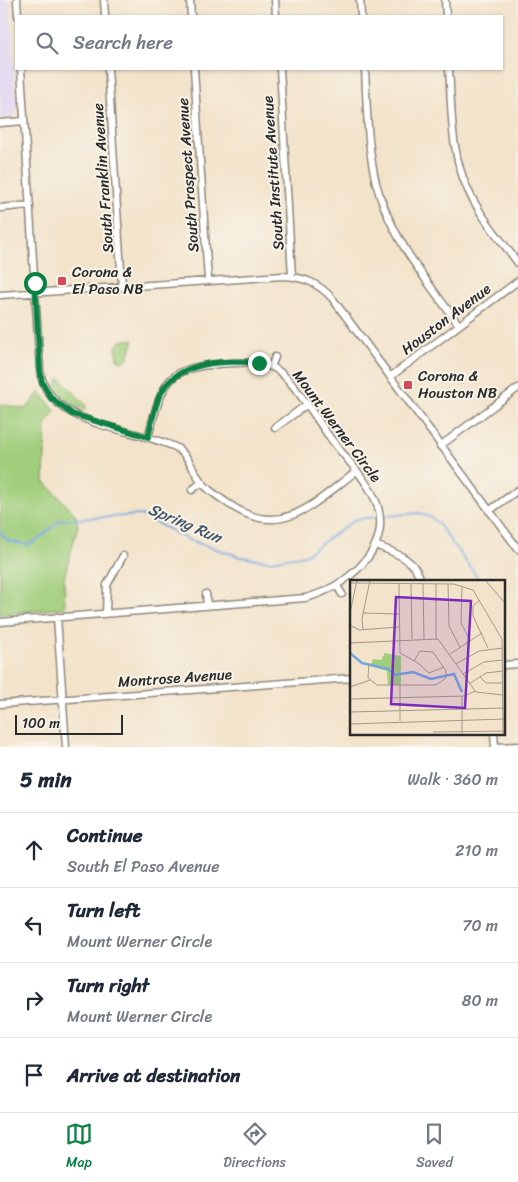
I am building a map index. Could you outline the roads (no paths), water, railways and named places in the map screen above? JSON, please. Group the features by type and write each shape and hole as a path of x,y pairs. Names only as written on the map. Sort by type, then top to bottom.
{"street":[{"path":"17,0 18,15"},
{"path":"104,0 105,15"},
{"path":"190,0 191,15"},
{"path":"275,0 276,15"},
{"path":"360,0 361,15"},
{"path":"445,0 446,15"},
{"path":"21,70 41,376 51,398 72,414 170,444 183,452 202,482 212,492 242,512 262,519 279,520 302,511 355,472"},
{"name":"South Franklin Avenue","path":"108,70 122,286"},
{"name":"South Prospect Avenue","path":"194,70 208,280"},
{"name":"South Institute Avenue","path":"280,70 292,276"},
{"path":"365,70 372,161 376,184 386,211 408,254 459,325"},
{"path":"449,70 454,144 464,181 482,214 518,263"},
{"path":"0,123 24,121"},
{"path":"0,208 30,205"},
{"path":"0,295 292,276 309,281 325,291 518,549"},
{"name":"Houston Avenue","path":"390,377 518,281"},
{"path":"271,367 275,357"},
{"name":"Mount Werner Circle","path":"0,622 305,598 337,586 354,572 375,545 380,521 379,512 372,494 286,378 271,367 251,362 199,365 184,369 166,385 158,399 148,437"},
{"path":"170,370 175,376"},
{"path":"440,446 518,388"},
{"path":"275,428 306,405"},
{"path":"192,490 202,482"},
{"path":"489,511 518,490"},
{"path":"375,545 408,559 418,570 420,580"},
{"path":"106,613 107,585 123,556"},
{"path":"337,586 342,594"},
{"path":"206,594 207,605"},
{"path":"57,618 66,747"},
{"name":"Montrose Avenue","path":"0,704 350,678"},
{"path":"494,734 496,747 518,746"}],"waterway":[{"name":"Spring Run","path":"0,531 8,541 28,545 38,540 60,520 141,515 189,540 241,557 270,561 305,555 356,519 419,513 437,522 479,580"}],"place":[{"name":"Corona & El Paso NB","path":"62,281"},
{"name":"Corona & Houston NB","path":"408,385"}]}
